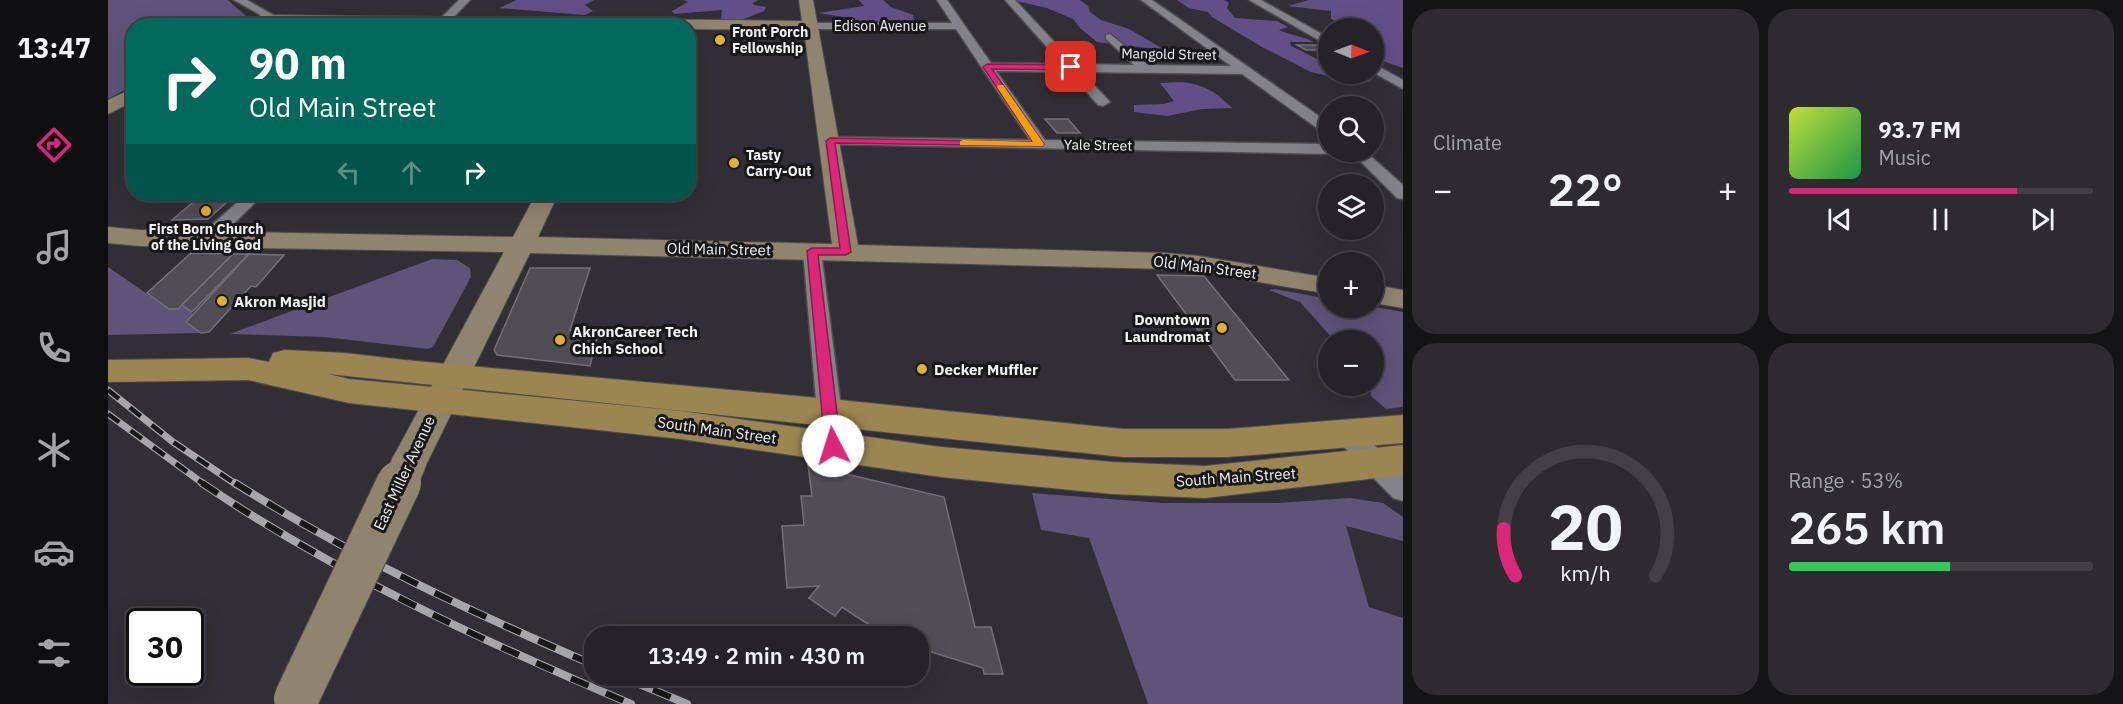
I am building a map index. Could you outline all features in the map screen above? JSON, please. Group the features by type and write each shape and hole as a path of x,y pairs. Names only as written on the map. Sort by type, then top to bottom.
{"main road":[{"path":"806,0 846,252"},
{"path":"264,18 288,4"},
{"name":"Edison Avenue","path":"696,22 809,26"},
{"path":"108,108 126,98"},
{"name":"East Miller Avenue","path":"294,704 445,388 522,246 544,201"},
{"name":"Old Main Street","path":"108,235 1182,262 1318,284"},
{"path":"1384,296 1403,299"},
{"name":"South Main Street","path":"108,371 248,369 349,391 445,388 681,425 831,429 1123,443 1227,443 1403,429"},
{"name":"South Main Street","path":"831,429 941,462 1102,477 1174,481 1240,480 1394,471"}],"street":[{"name":"Edison Avenue","path":"239,0 258,18"},
{"path":"445,18 465,0"},
{"path":"942,0 1040,144"},
{"path":"1010,0 1103,102"},
{"path":"1146,0 1318,122"},
{"path":"1254,0 1318,37"},
{"name":"Edison Avenue","path":"809,26 959,26"},
{"path":"1110,37 1144,68"},
{"name":"Mangold Street","path":"987,67 1244,70"},
{"path":"1384,74 1403,85"},
{"name":"Yale Street","path":"830,141 1318,149"},
{"path":"1369,162 1403,194"},
{"path":"207,239 248,201"},
{"path":"812,251 831,429"},
{"path":"1347,434 1394,471"}],"shaded area":[{"path":"108,0 228,0 248,18 126,18 126,89 108,99"},
{"path":"517,0 594,0 585,5 593,11 585,15 499,8"},
{"path":"684,0 758,0 753,3 754,5 766,7 764,11 739,21 721,20 722,10 674,14 672,11 688,2"},
{"path":"859,0 883,0 891,7 913,15 914,21 908,24 862,24 851,21 851,18 818,13 864,6"},
{"path":"1012,0 1080,0 1101,20 1129,29 1165,50 1097,42 1073,19 1047,8"},
{"path":"1177,0 1224,0 1229,3 1227,8 1235,18 1277,21 1288,27 1279,30 1314,42 1290,42 1291,46 1318,60 1318,74 1262,47 1212,17 1208,12 1189,8"},
{"path":"1309,0 1403,0 1403,68 1384,61 1384,18 1331,18 1331,11 1288,6"},
{"path":"1182,82 1210,90 1232,108 1202,109 1167,116 1134,112 1134,105 1164,104 1174,101 1160,83"},
{"path":"432,259 457,260 470,268 471,277 433,347 428,349 324,337 230,334"},
{"path":"108,267 169,309 178,309 182,305 192,312 192,316 186,322 201,333 108,335"},
{"path":"1275,289 1318,297 1318,318 1384,318 1384,309 1403,312 1403,407 1386,409 1371,396 1384,396 1384,330 1325,330 1300,302 1269,290"},
{"path":"1032,493 1162,503 1277,503 1350,498 1383,503 1403,517 1403,541 1346,526 1369,607 1403,618 1403,704 1148,704 1089,538 1041,530"}],"building":[{"path":"1297,45 1318,46 1318,50 1306,50"},
{"path":"1045,119 1068,119 1080,133 1057,133"},
{"path":"195,201 228,201 208,219 172,220"},
{"path":"191,253 233,254 178,309 169,309 147,293"},
{"path":"233,254 249,254 192,312 182,305"},
{"name":"Akron Masjid","path":"249,254 284,255 256,287 251,286 209,332 201,333 186,322"},
{"path":"530,268 590,268 570,330 599,330 590,366 497,355 494,350"},
{"name":"Downtown Laundromat","path":"1157,275 1204,276 1289,380 1235,380"},
{"path":"808,465 944,497 975,627 991,627 1003,674 984,674 983,668 929,651 929,626 871,626 842,607 835,616 809,598 819,586 787,588 782,526 804,525 801,496 812,496"}],"railway":[{"path":"108,390 173,442 237,485"},
{"path":"108,414 204,484"},
{"path":"235,483 322,534 411,581 584,661"},
{"path":"204,484 305,547 411,604 520,656 631,704"},
{"path":"644,686 687,704"}],"slow traffic":[{"path":"963,143 1040,144 1001,87"}],"place":[{"name":"Front Porch Fellowship","path":"720,40"},
{"name":"Tasty Carry-Out","path":"734,163"},
{"name":"First Born Church of the Living God","path":"206,211"},
{"name":"Akron Masjid","path":"222,301"},
{"name":"Downtown Laundromat","path":"1222,328"},
{"name":"AkronCareer Tech Chich School","path":"560,340"},
{"name":"Decker Muffler","path":"922,369"}],"route":[{"path":"833,446 812,251 846,252 830,141 1040,144 987,67 1071,67"}]}
